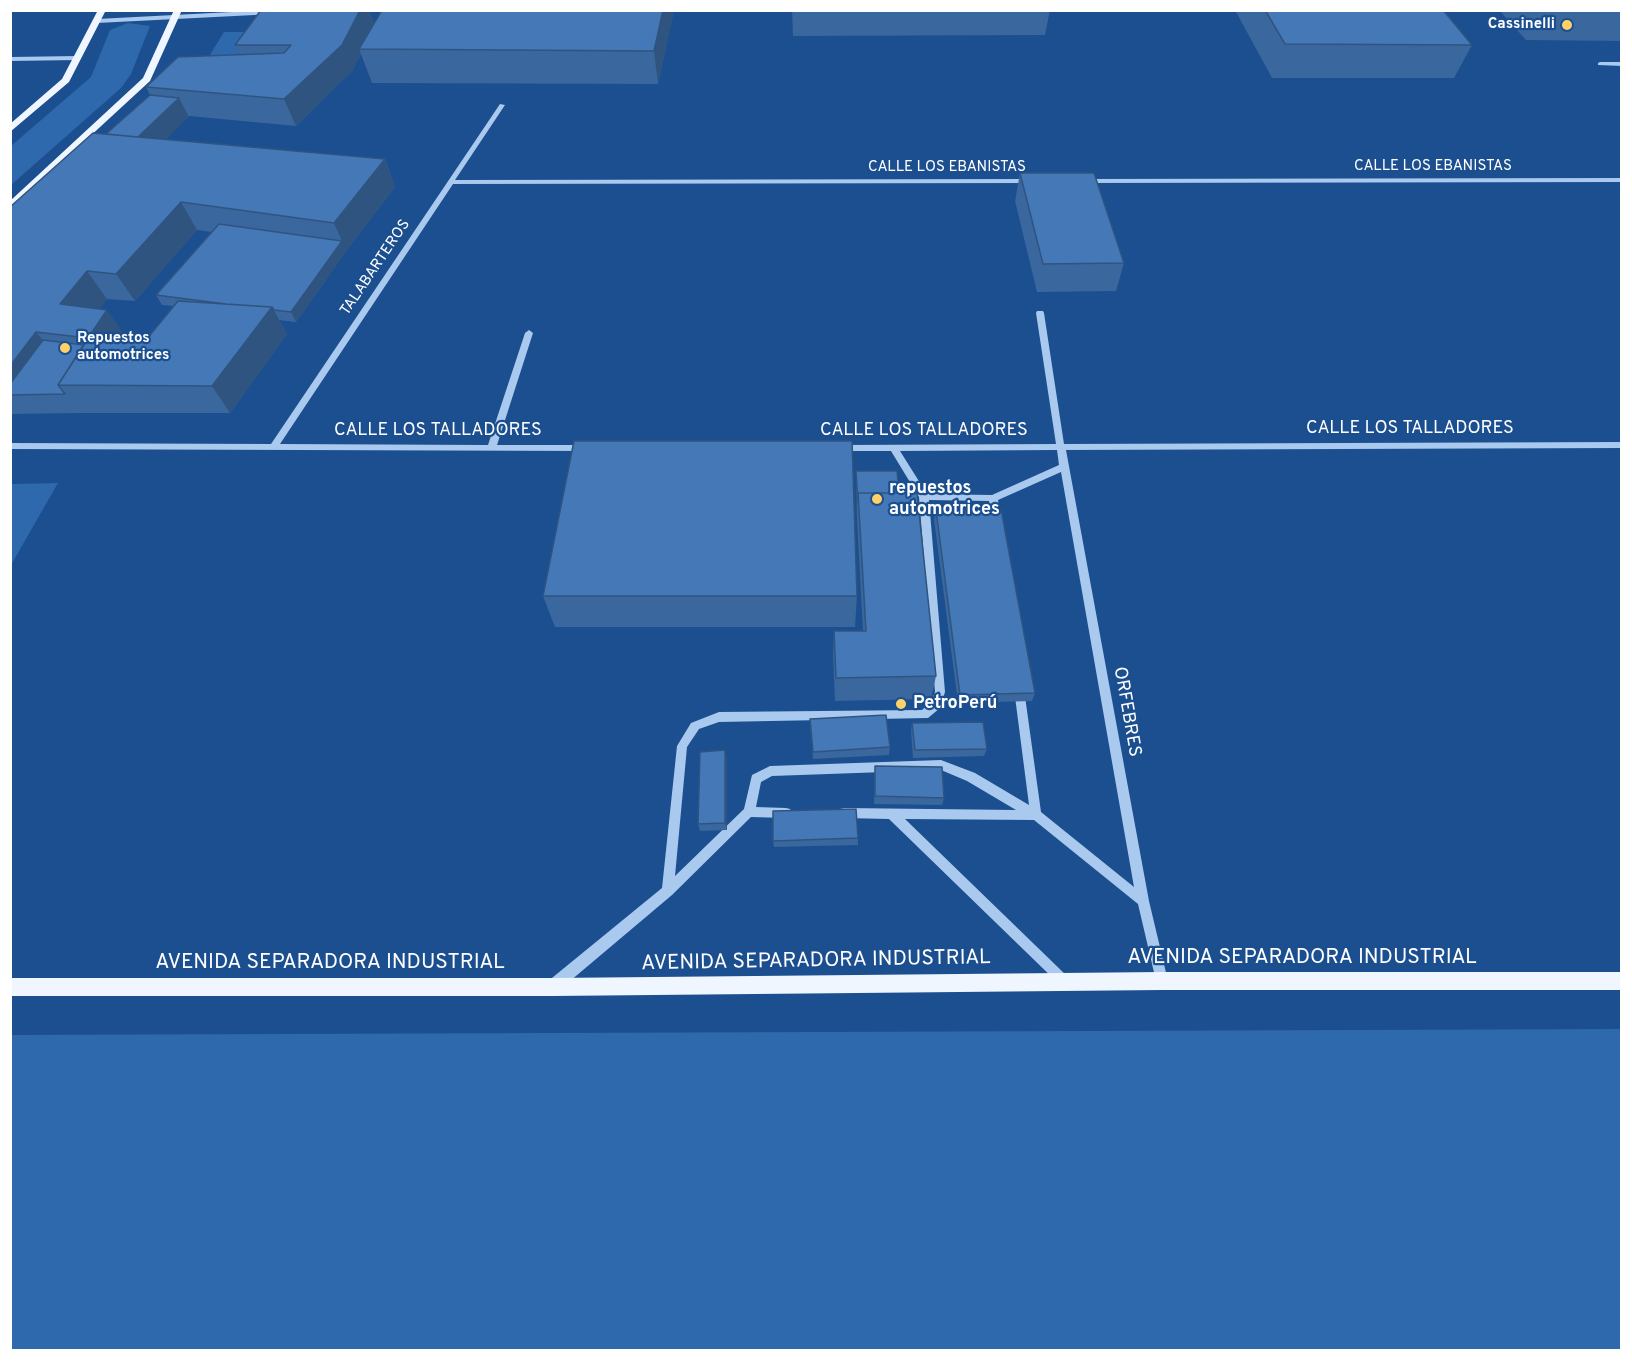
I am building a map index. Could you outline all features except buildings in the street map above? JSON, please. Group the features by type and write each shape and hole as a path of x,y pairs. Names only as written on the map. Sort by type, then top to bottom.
{"main road":[{"path":"10,129 66,80 102,10"},
{"path":"10,207 147,79 177,13"},
{"name":"AVENIDA SEPARADORA INDUSTRIAL","path":"10,987 552,987 1162,981 1622,981"}],"street":[{"path":"97,21 177,13 287,11"},
{"path":"10,59 78,58"},
{"path":"1600,64 1622,64"},
{"name":"TALABARTEROS","path":"273,447 502,105"},
{"name":"CALLE LOS EBANISTAS","path":"1072,181 1622,180"},
{"name":"CALLE LOS EBANISTAS","path":"452,182 1037,181"},
{"name":"ORFEBRES","path":"1040,313 1061,447 1143,901 1162,981"},
{"path":"491,448 529,333"},
{"name":"CALLE LOS TALLADORES","path":"823,448 1622,445"},
{"name":"CALLE LOS TALLADORES","path":"10,446 598,448"},
{"path":"668,891 682,746 695,726 719,717 924,715 936,705 940,692 924,497 894,448"},
{"path":"924,497 993,498 1065,466"},
{"path":"993,498 998,534"},
{"path":"1017,674 1036,815"},
{"path":"552,987 668,891 749,812 756,779 770,771 941,765 971,777 1036,815 1143,901"},
{"path":"749,812 797,813"},
{"path":"832,813 1036,815"},
{"path":"892,814 1064,982"}],"shaded area":[{"path":"128,23 150,26 131,74 121,88 11,185 11,146 91,77 110,30"},
{"path":"224,32 249,32 230,70 192,84"},
{"path":"58,483 11,565 11,484"},
{"path":"1621,1029 1621,1350 11,1350 11,1035"}],"place":[{"name":"Cassinelli","path":"1567,25"},
{"name":"Repuestos automotrices","path":"65,348"},
{"name":"repuestos automotrices","path":"877,499"},
{"name":"PetroPerú","path":"901,704"}]}
